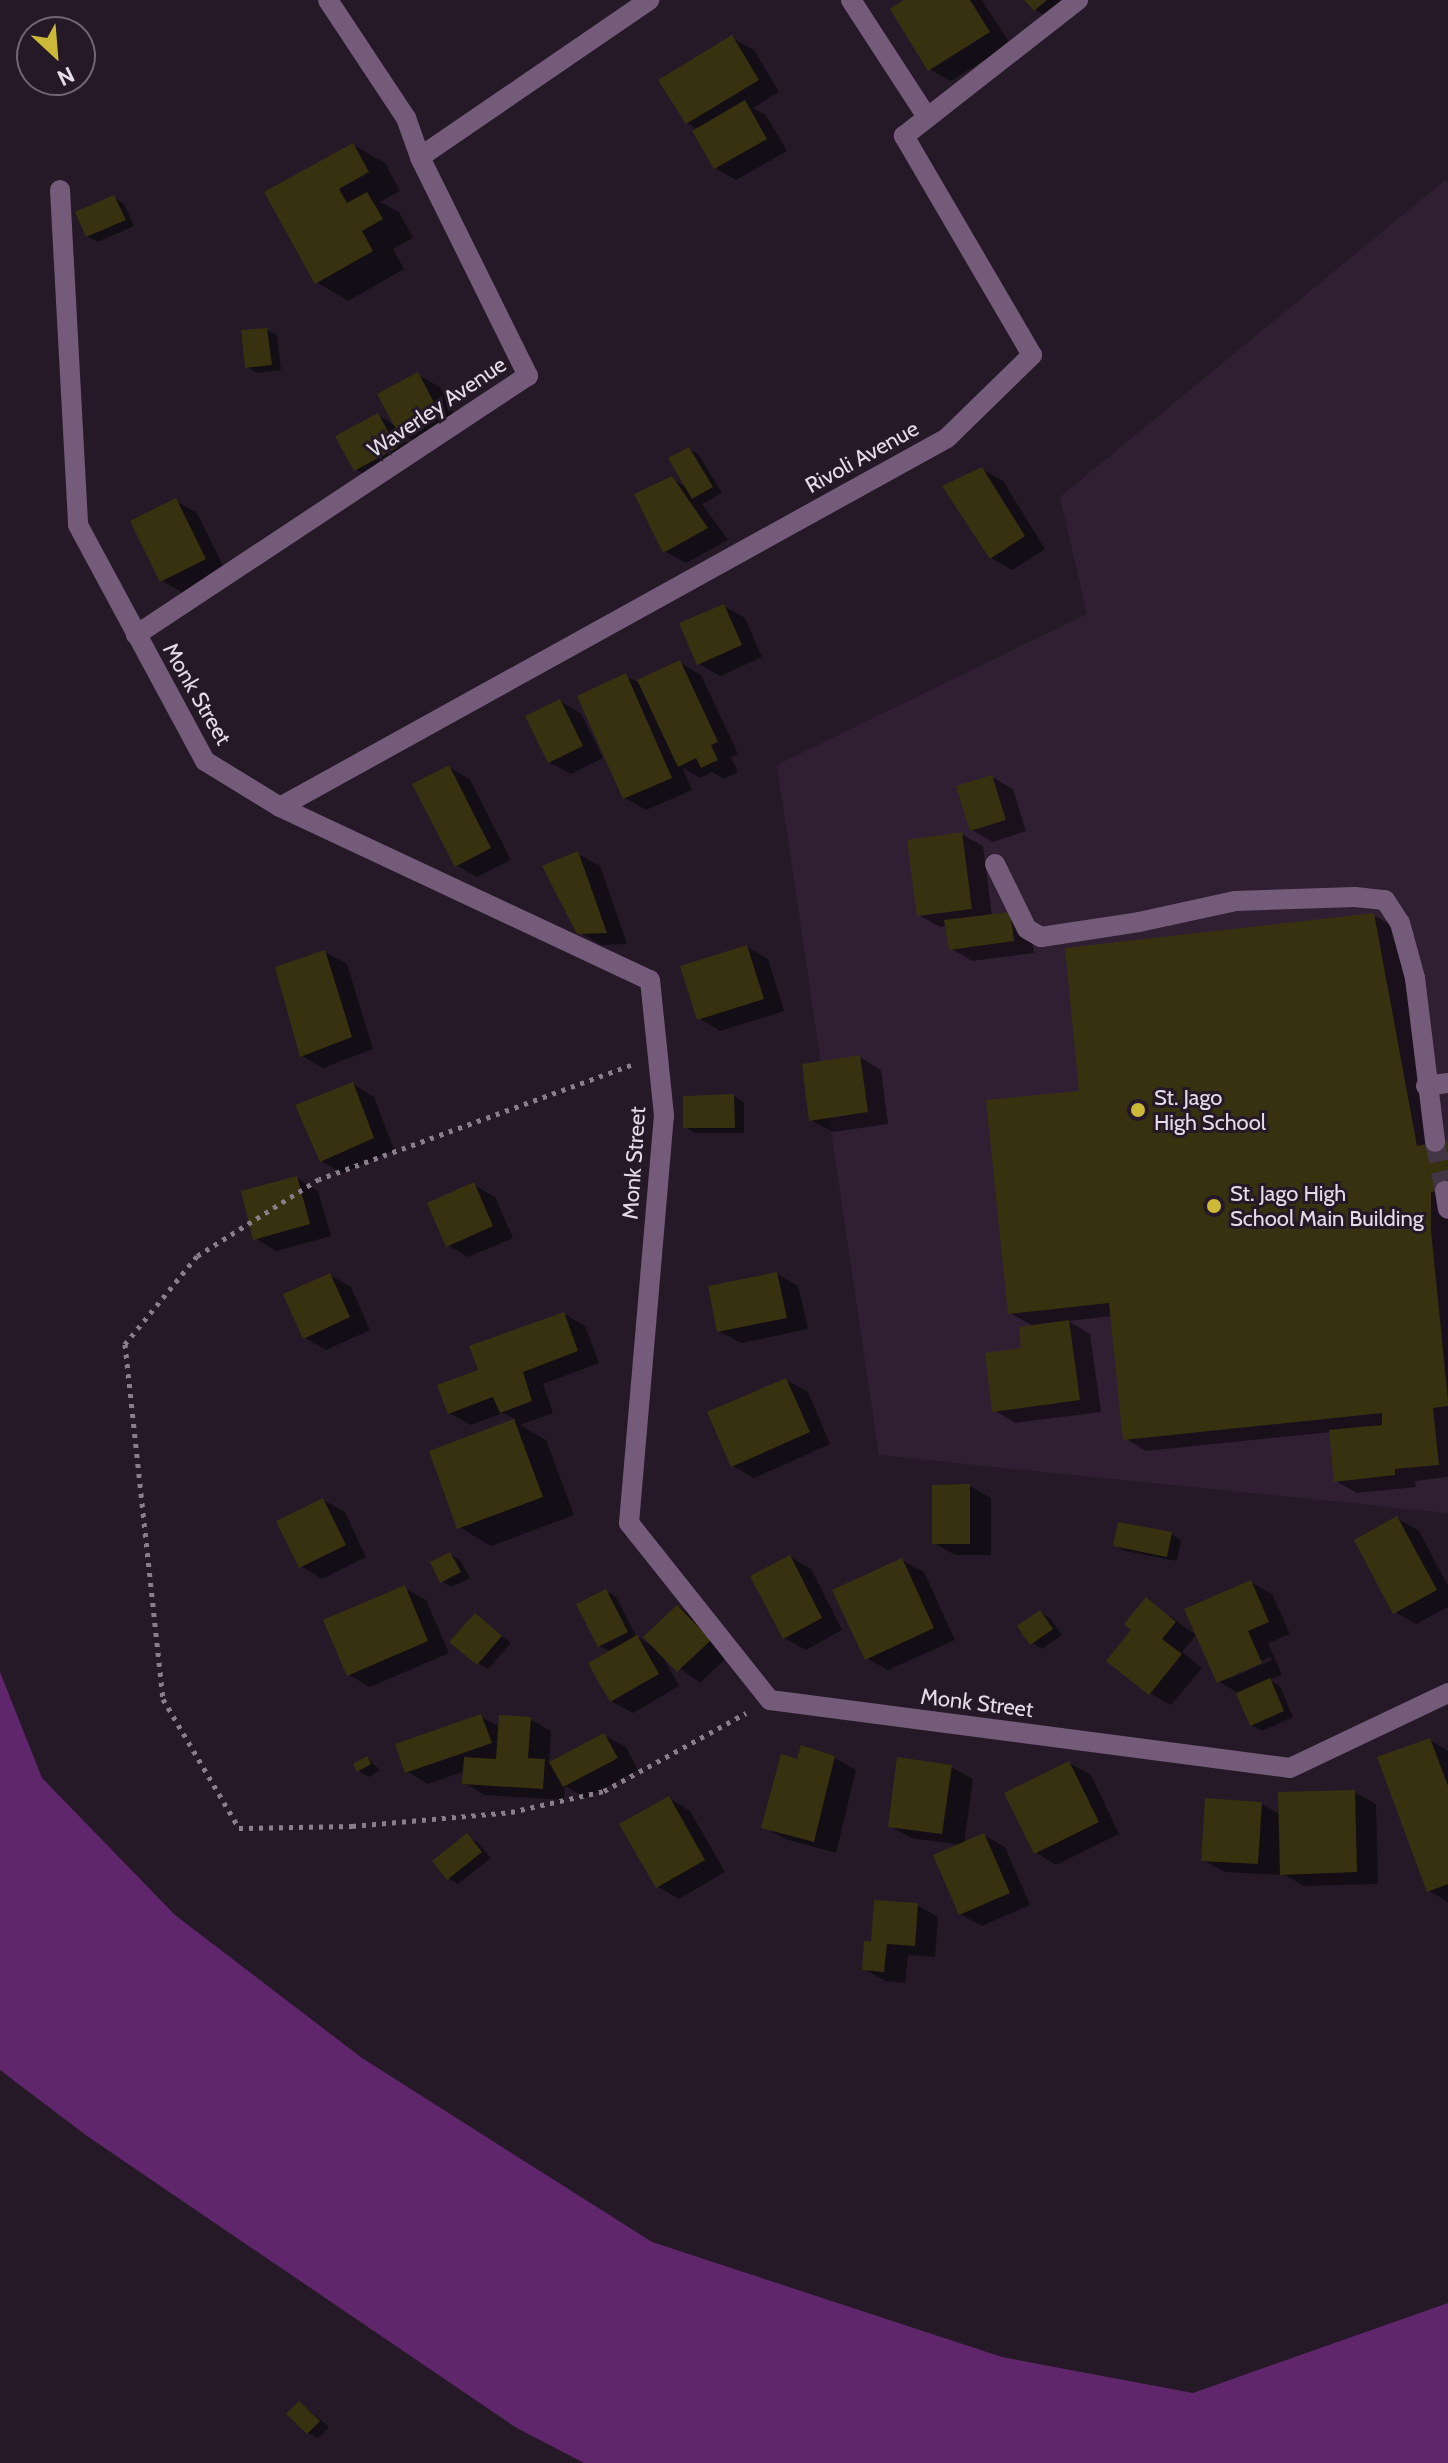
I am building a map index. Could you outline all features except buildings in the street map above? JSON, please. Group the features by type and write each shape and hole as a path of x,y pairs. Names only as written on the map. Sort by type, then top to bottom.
{"street":[{"name":"Waverley Avenue","path":"136,635 528,376 420,157 406,118 328,0"},
{"path":"420,157 649,0"},
{"path":"851,0 927,117"},
{"name":"Rivoli Avenue","path":"280,807 947,438 1032,355 904,136 1078,0"},
{"name":"Monk Street","path":"60,190 78,525 205,761 280,807 650,980 664,1115 629,1523 770,1700 1290,1768 1448,1693"},
{"path":"995,864 1027,929 1041,937 1139,922 1235,901 1355,897 1385,900 1400,923 1415,978 1435,1142"},
{"path":"1426,1086 1448,1083"}],"path":[{"path":"658,1055 319,1179 197,1256 125,1344 163,1699 239,1828 352,1826 511,1812 604,1791 770,1700"}],"shaded area":[{"name":"St. Jago High School","path":"1444,181 1448,182 1448,1513 879,1455 777,765 1087,614 1060,497"},
{"path":"0,1672 42,1778 175,1915 362,2058 652,2242 1002,2357 1193,2393 1448,2303 1448,2463 584,2463 515,2427 87,2136 0,2070"}],"tunnel":[{"path":"1435,1142 1445,1191"}],"place":[{"name":"St. Jago High School","path":"1138,1110"},
{"name":"St. Jago High School Main Building","path":"1214,1206"}]}
